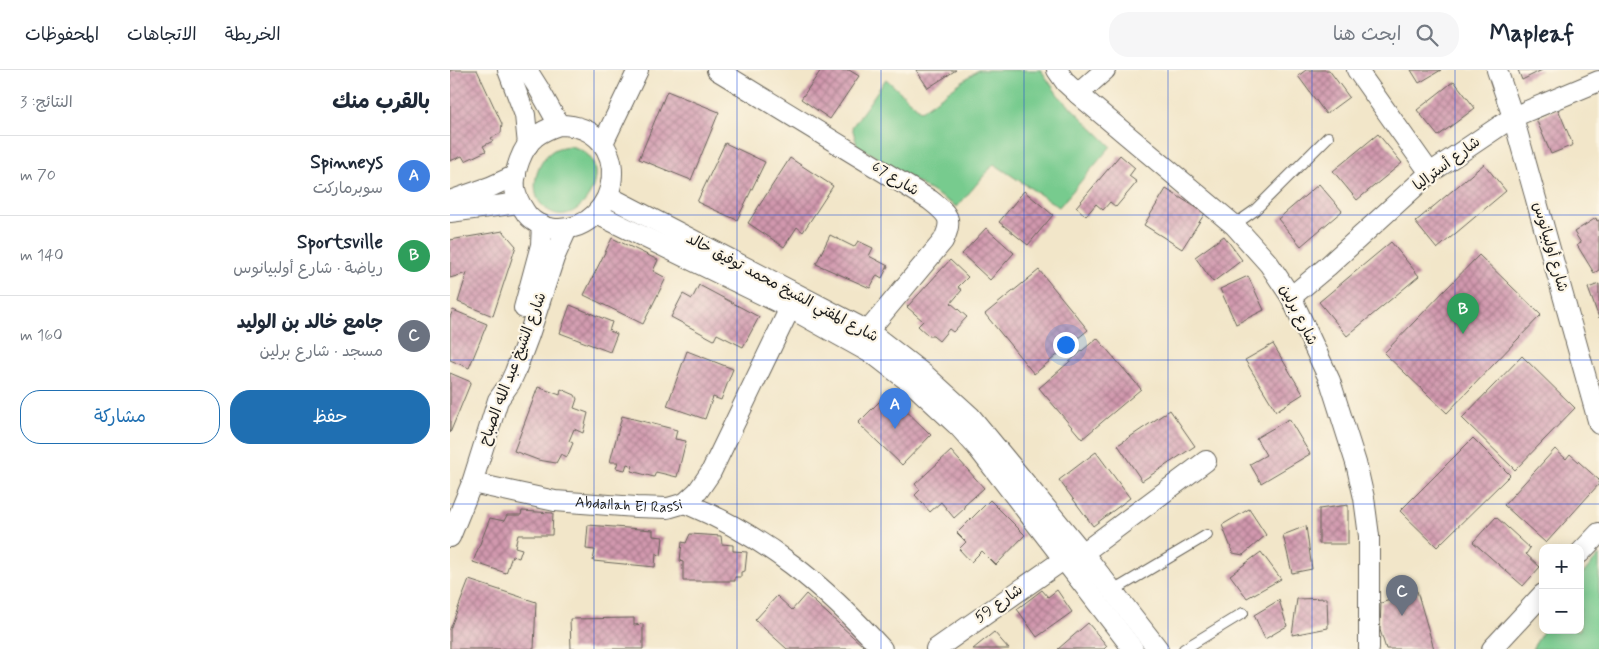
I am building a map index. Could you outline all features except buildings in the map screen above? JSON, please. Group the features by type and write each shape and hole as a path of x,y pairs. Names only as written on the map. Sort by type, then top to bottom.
{"street":[{"path":"508,70 525,115 528,145"},
{"path":"527,70 559,125"},
{"path":"603,143 638,70"},
{"name":"شارع 67","path":"717,70 930,200 947,215 950,221 943,241 868,331"},
{"name":"شارع برلين","path":"1057,70 1066,83 1078,94 1234,225 1269,264 1291,297 1330,381 1360,481 1369,536 1369,649"},
{"path":"1078,94 1105,70"},
{"path":"1357,70 1430,173"},
{"name":"شارع أولبيانوس","path":"1496,70 1513,117 1599,424"},
{"name":"شارع أستراليا","path":"1291,297 1430,173 1513,117 1599,81"},
{"path":"559,125 573,125 584,128 594,135 603,143 612,164 608,196 597,214 584,224 567,230 548,228 536,223 526,214 519,203 515,189 516,175 528,145 533,138 545,130 559,125"},
{"path":"450,201 490,187 516,175"},
{"name":"شارع المفتي الشيخ محمد توفيق خالد","path":"608,196 868,331 902,356 971,417 1083,553 1158,649"},
{"path":"450,212 519,203"},
{"name":"شارع المفتي الشيخ محمد توفيق خالد","path":"597,214 790,308 876,356 899,373 947,416 977,447 1132,649"},
{"path":"498,400 496,394 498,380 521,318 535,270 541,246 542,225"},
{"name":"شارع الشيخ عبد الله الصباح","path":"450,536 472,483 498,400 515,372 554,258 567,230"},
{"name":"Abdallah El Rassi","path":"472,483 554,501 668,508 685,503 698,491 711,472 790,308"},
{"path":"1083,553 1206,461"},
{"path":"685,503 707,512 781,555 821,587 856,620 882,649"},
{"path":"1584,549 1599,532"},
{"name":"شارع 59","path":"936,649 1063,560"},
{"path":"1492,649 1539,598"}],"lane":[{"path":"1234,225 1274,192 1328,137"},
{"path":"1113,591 1207,535"},
{"path":"1184,649 1244,613"}],"green space":[{"path":"978,70 1041,70 1058,95 1111,146 1059,207 994,164 957,207 857,145 852,127 886,79 921,111"},
{"path":"569,146 586,153 594,165 595,179 590,194 581,206 569,213 555,213 541,204 537,198 536,176 542,162 551,152"},
{"path":"1599,555 1599,649 1532,649 1541,634 1584,634 1584,572"}],"place":[{"name":"Sportsville","path":"1463,334"},
{"name":"Spinneys","path":"895,429"},
{"name":"جامع خالد بن الوليد","path":"1402,616"}]}
